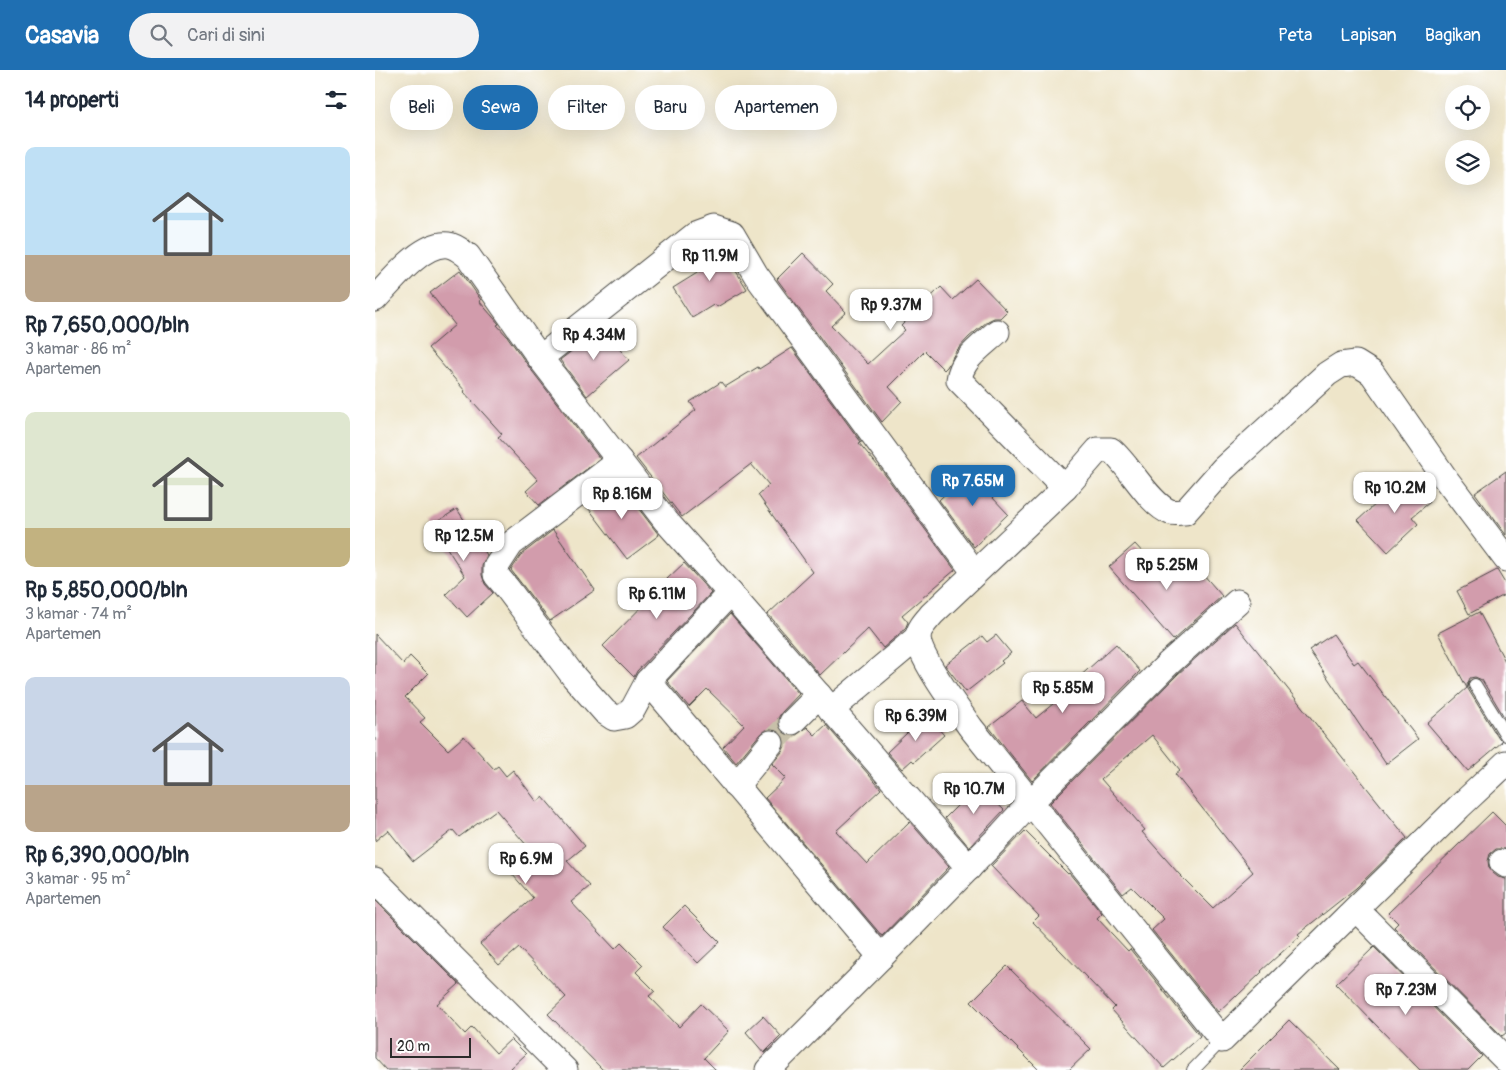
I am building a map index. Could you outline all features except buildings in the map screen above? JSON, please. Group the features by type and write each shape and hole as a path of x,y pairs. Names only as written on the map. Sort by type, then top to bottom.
{"street":[{"path":"540,358 695,235 714,228 732,234 756,275 975,573"},
{"path":"375,298 412,260 435,247 450,245 458,248 468,256 540,358 666,521 969,868"},
{"path":"997,332 966,361 960,370 959,380 1065,488"},
{"path":"792,722 825,703 918,637 932,614 1065,488 1098,450 1111,450 1120,458 1157,505 1171,512 1185,512 1223,469 1327,374 1341,365 1356,363 1372,373 1445,478 1506,559"},
{"path":"620,461 511,544 496,567 496,575 574,677 605,712 614,718 625,716 633,709 648,682 730,593"},
{"path":"768,1070 1168,664 1237,602"},
{"path":"918,637 934,674 971,728 1222,1040 1506,763"},
{"path":"648,682 881,957"},
{"path":"736,786 771,743"},
{"path":"375,880 565,1070"},
{"path":"1356,909 1506,1060"}],"lane":[{"path":"1475,685 1506,735"},
{"path":"1193,1070 1222,1040"}],"tunnel":[{"path":"771,743 792,722"}]}
